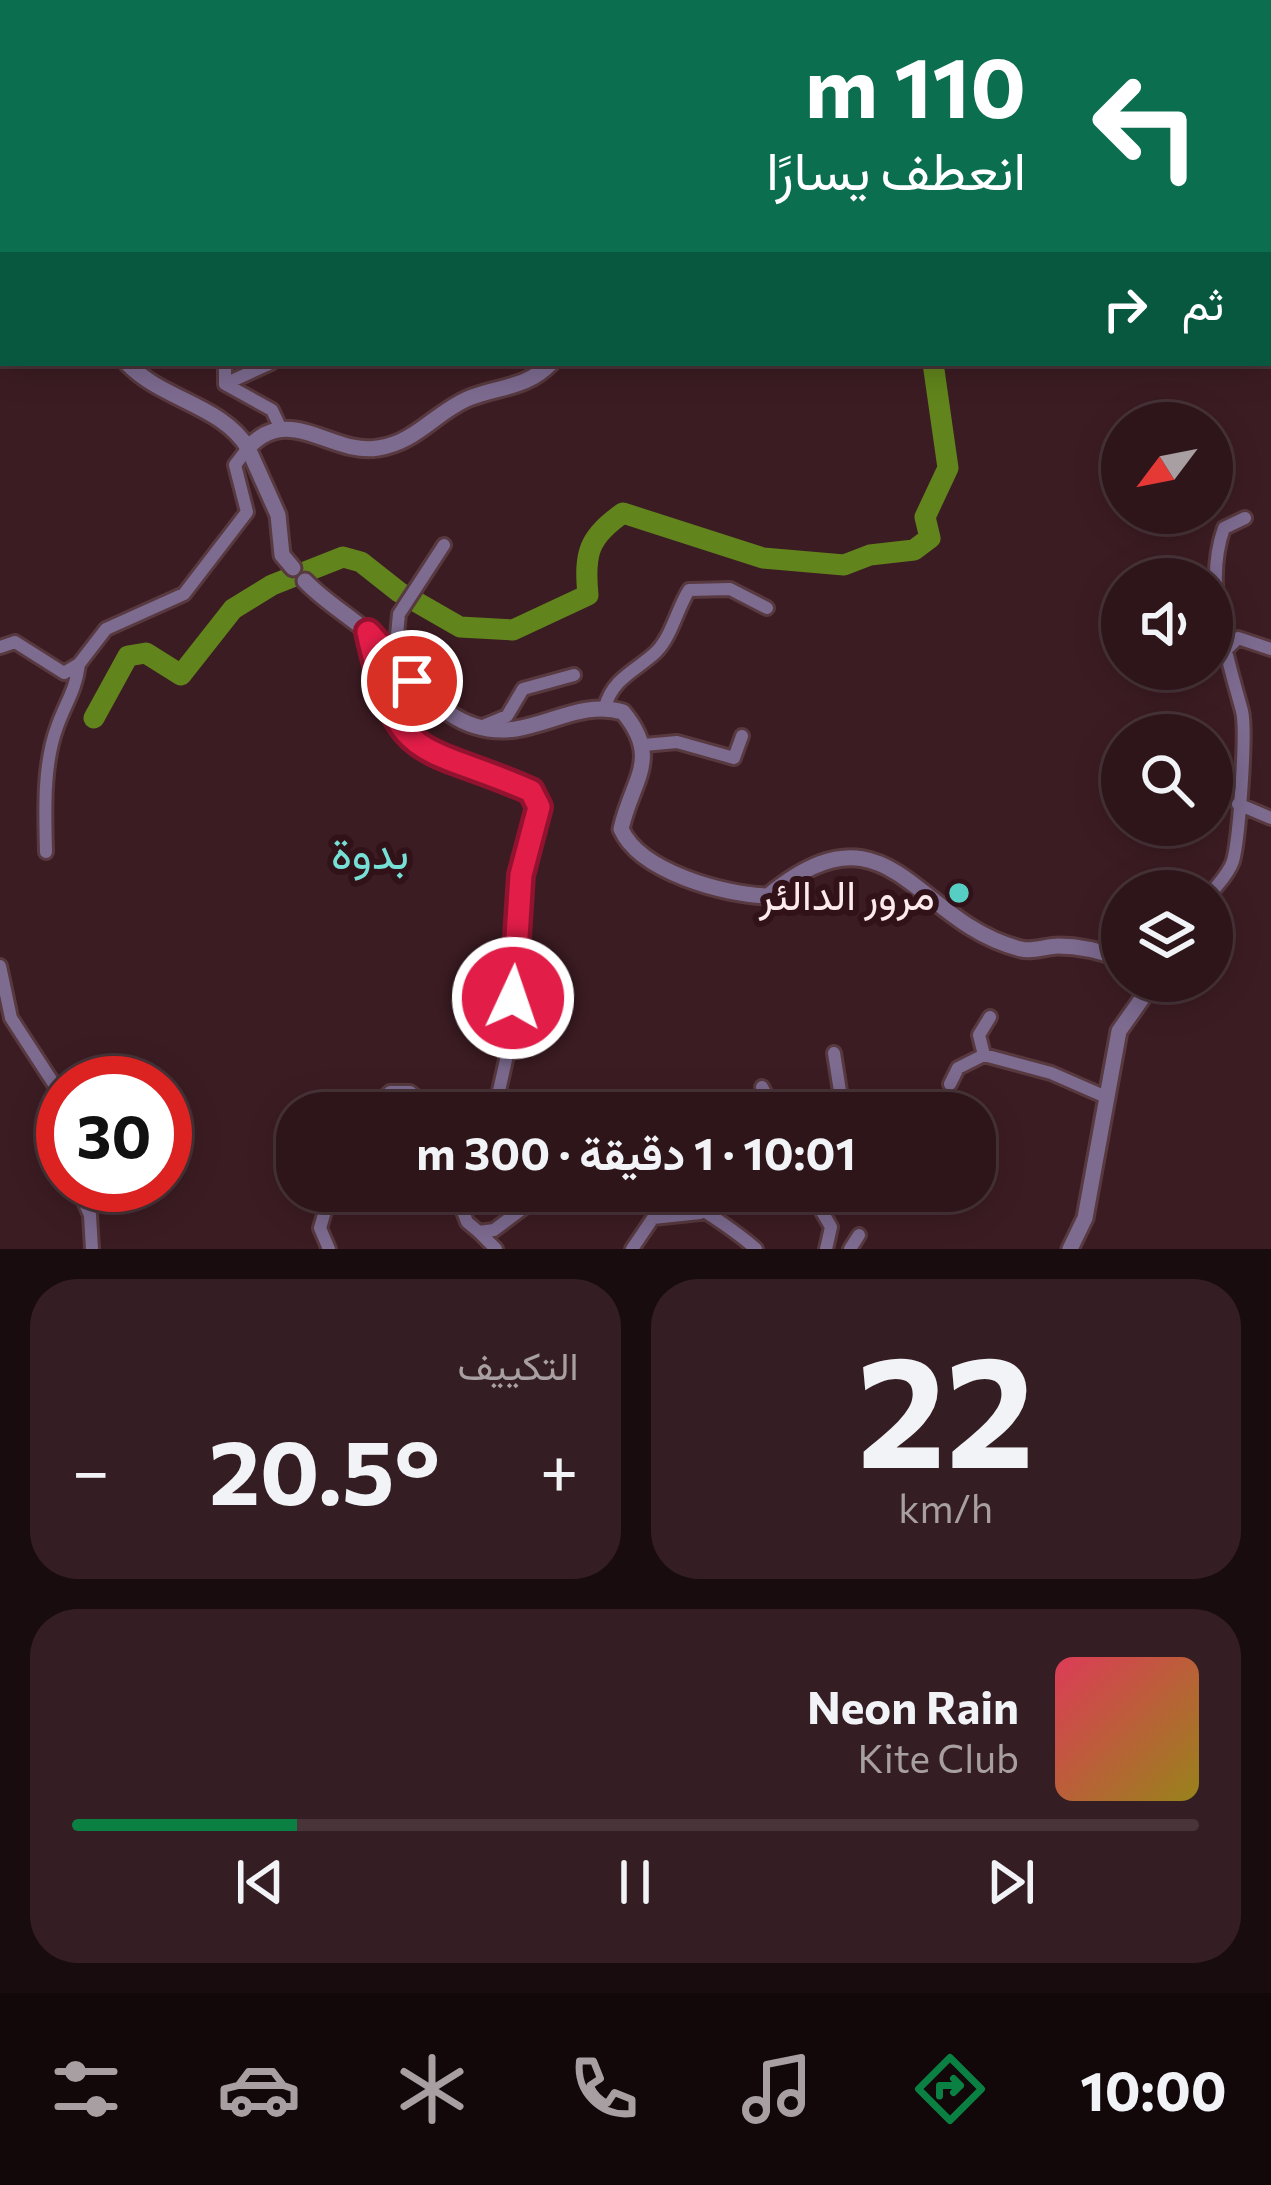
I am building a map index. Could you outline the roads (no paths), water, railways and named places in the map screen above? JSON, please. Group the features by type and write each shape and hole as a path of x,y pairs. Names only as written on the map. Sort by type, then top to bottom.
{"street":[{"path":"131,366 187,404 234,425 278,515 282,555 368,632 452,718 478,728 516,729 605,707 623,712 644,745 643,767 621,829 627,843 658,865 748,896 768,896 820,864 865,856 896,871 964,923 1024,950 1101,951"},
{"path":"225,366 225,384"},
{"path":"225,384 264,366"},
{"path":"0,647 15,641 64,673 79,664 106,629 184,594 247,512 235,465 260,435 281,429 315,431 373,450 395,444 464,400 509,390 546,366"},
{"path":"225,384 272,410 281,429"},
{"path":"1215,558 1223,528 1245,518"},
{"path":"412,681 415,660 397,635 399,614 443,544"},
{"path":"605,707 609,693 629,670 655,653 667,637 689,590 730,589 767,608"},
{"path":"368,632 387,707 416,745 450,764 531,791 539,807 521,875 510,1042 499,1092"},
{"path":"1233,643 1238,638 1271,649"},
{"path":"46,852 44,790 56,729 75,694 79,664"},
{"path":"478,728 507,716 523,689 574,675"},
{"path":"1229,870 1243,715 1233,679"},
{"path":"644,745 677,742 734,758 742,736"},
{"path":"1238,804 1271,818"},
{"path":"0,966 11,1018 36,1056"},
{"path":"1070,1249 1085,1218 1119,1031 1140,1002"},
{"path":"985,1055 979,1035 990,1017"},
{"path":"834,1053 840,1092"},
{"path":"950,1084 958,1068 985,1055 1052,1073 1106,1097"},
{"path":"762,1088 764,1092"},
{"path":"88,1212 92,1249"},
{"path":"325,1212 320,1228 329,1249"},
{"path":"463,1212 496,1249"},
{"path":"479,1232 494,1230 518,1212"},
{"path":"699,1212 733,1228 756,1249"},
{"path":"822,1212 831,1227 826,1249"},
{"path":"632,1249 653,1218 701,1214"},
{"path":"850,1249 859,1235"}],"waterway":[{"path":"94,718 128,656 146,653 181,675 233,609 272,585 343,557 361,562 399,592 460,627 513,630 588,595 591,548 602,530 623,513 763,558 844,565 870,555 914,550 930,538 925,517 948,468 933,366"}],"place":[{"name":"مرور الدالئر","path":"959,893"}],"district":[{"name":"بدوة","path":"370,850"}]}
